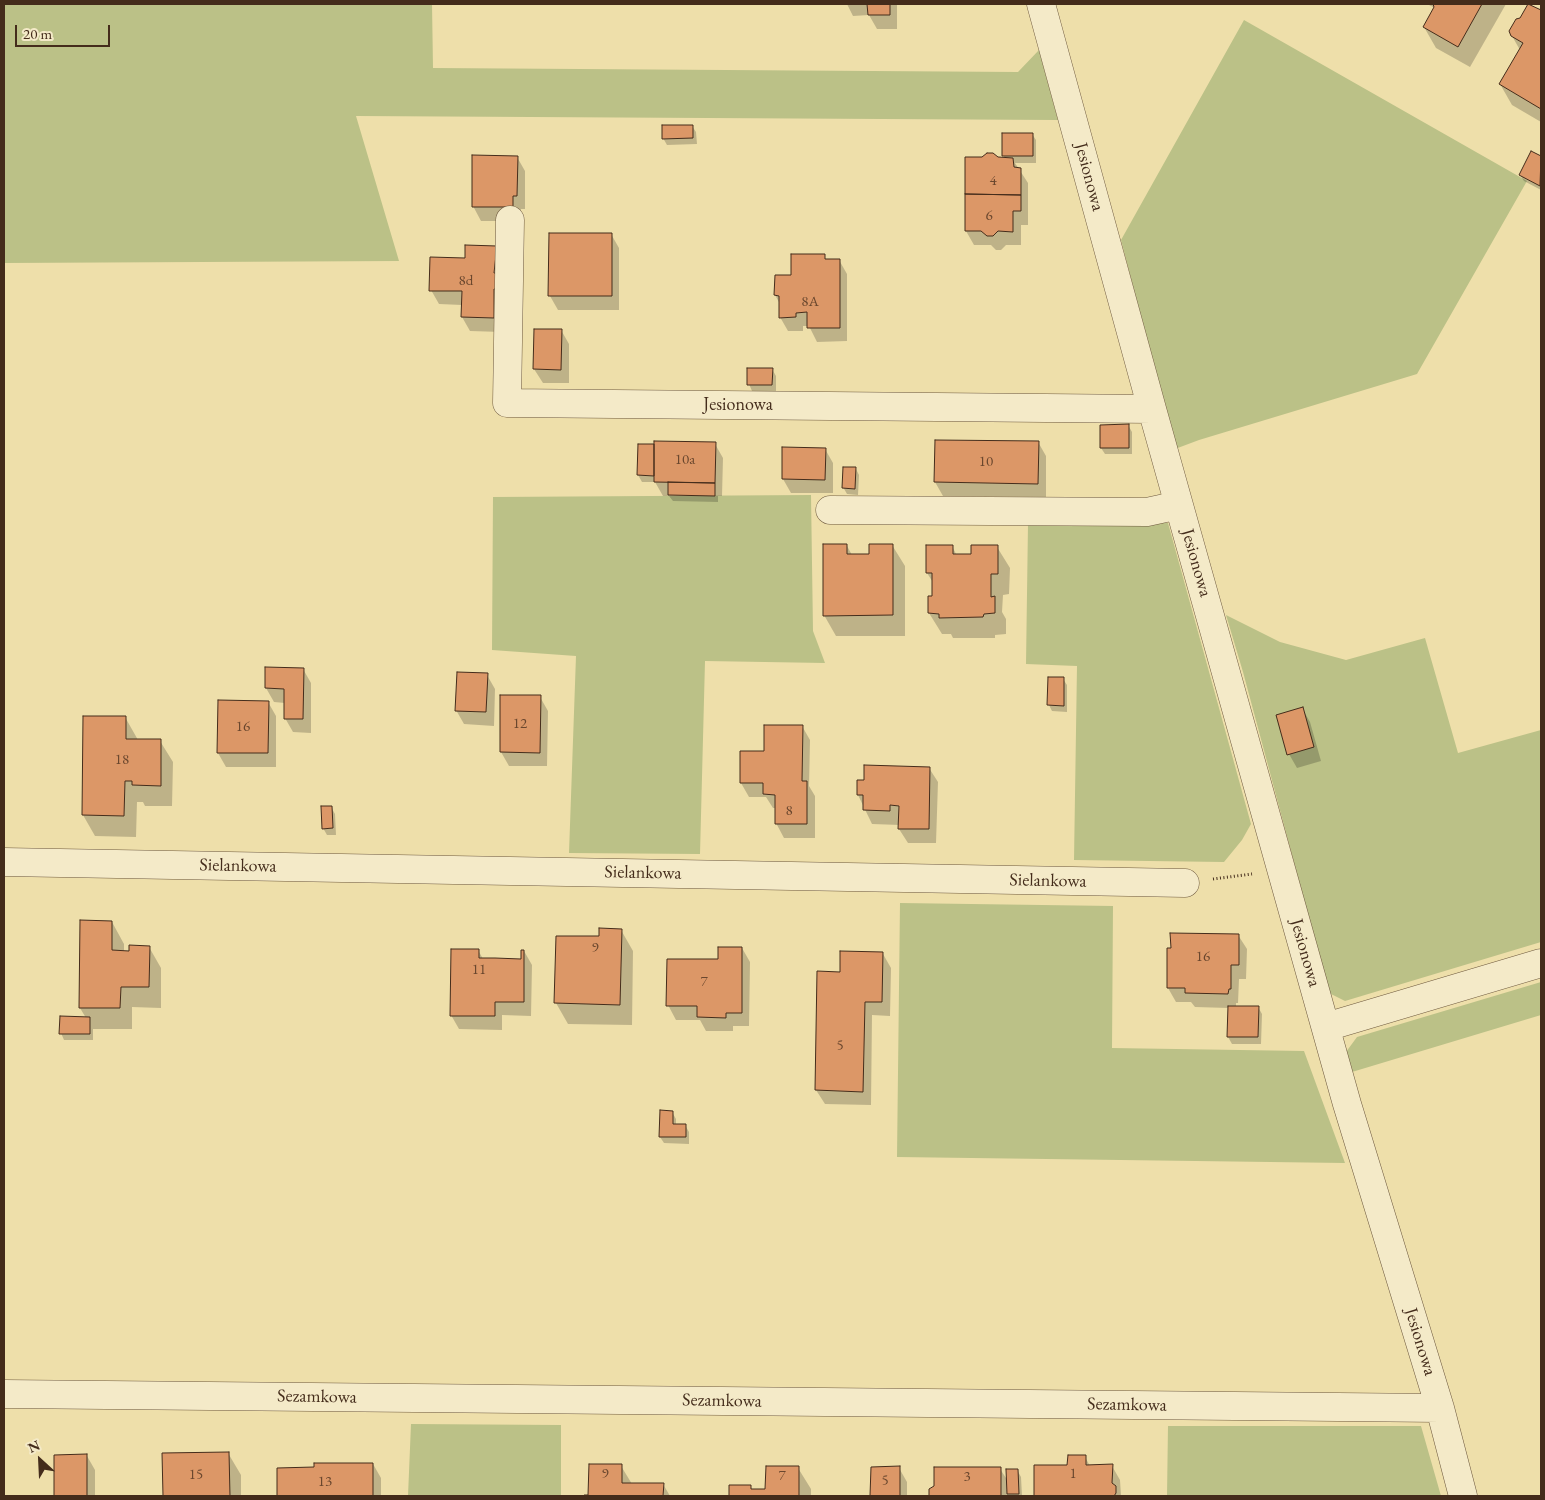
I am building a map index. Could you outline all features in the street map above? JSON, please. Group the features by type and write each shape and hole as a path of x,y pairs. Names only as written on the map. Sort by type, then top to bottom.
{"street":[{"name":"Jesionowa","path":"1041,4 1152,409 1347,1104 1440,1408 1463,1496"},
{"name":"Jesionowa","path":"510,220 507,403 1152,409"},
{"path":"830,510 1147,512 1179,505"},
{"name":"Sielankowa","path":"4,862 1185,883"},
{"path":"1326,1027 1541,963"},
{"name":"Sezamkowa","path":"4,1394 1440,1408"}],"path":[{"path":"1185,883 1282,870"}],"green space":[{"path":"4,4 432,4 433,68 1018,72 1039,50 1058,120 356,116 399,261 4,263"},
{"path":"1244,20 1527,181 1417,374 1175,449 1121,240"},
{"path":"811,495 813,631 825,663 705,661 700,854 569,853 576,656 492,650 493,497"},
{"path":"1168,523 1251,824 1242,840 1224,862 1074,860 1077,666 1026,664 1028,524"},
{"path":"1226,615 1280,642 1346,660 1425,638 1458,753 1541,730 1541,942 1345,1001 1329,993"},
{"path":"900,903 1113,906 1112,1048 1304,1051 1345,1163 897,1157"},
{"path":"1541,982 1541,1015 1352,1072 1346,1052 1357,1037"},
{"path":"411,1424 561,1425 561,1496 408,1496"},
{"path":"1168,1426 1421,1426 1441,1496 1167,1496"}],"building":[{"path":"867,4 890,4 890,15 868,15"},
{"path":"1433,4 1482,4 1458,47 1423,27 1434,7"},
{"path":"1528,4 1541,10 1541,109 1499,84 1523,43 1511,36 1509,31 1516,19 1520,18"},
{"path":"662,125 693,125 693,138 662,139"},
{"path":"1002,133 1033,133 1033,156 1002,156"},
{"path":"1531,151 1541,156 1540,186 1519,175"},
{"path":"987,153 993,153 998,157 1013,158 1014,167 1021,168 1021,195 965,194 965,157 982,157"},
{"path":"472,155 518,156 517,196 513,196 513,207 472,207"},
{"path":"965,194 1021,195 1021,211 1013,211 1013,232 998,231 993,236 987,236 981,231 965,231"},
{"path":"549,233 612,233 612,296 548,296"},
{"path":"465,245 497,246 494,273 502,273 501,289 494,289 494,318 461,317 462,291 429,291 430,257 465,258"},
{"path":"791,254 825,254 825,259 840,259 840,328 807,328 807,312 796,313 796,317 779,318 779,296 774,295 775,275 791,275"},
{"path":"534,329 562,329 561,370 533,369"},
{"path":"747,368 773,368 772,385 747,385"},
{"path":"1129,424 1129,448 1100,448 1100,425"},
{"path":"935,440 1039,441 1038,484 934,482"},
{"path":"654,441 716,442 715,483 654,482"},
{"path":"638,444 654,444 654,476 637,475"},
{"path":"782,447 826,448 825,480 782,479"},
{"path":"843,467 856,467 855,489 842,488"},
{"path":"668,482 715,483 715,496 668,495"},
{"path":"823,544 847,544 847,554 869,554 869,544 893,544 893,615 823,616"},
{"path":"926,545 953,545 953,554 971,554 971,545 998,545 998,574 991,574 991,597 995,596 995,613 984,614 983,617 939,618 939,614 928,613 928,596 932,596 932,573 926,573"},
{"path":"265,667 304,668 303,719 284,719 284,689 265,688"},
{"path":"457,672 488,673 486,712 455,711"},
{"path":"1048,677 1064,677 1064,706 1047,705"},
{"path":"500,695 541,695 540,753 500,752"},
{"path":"218,700 269,701 268,753 217,753"},
{"path":"1303,707 1314,747 1287,755 1276,715"},
{"path":"83,716 126,716 126,739 161,739 161,786 132,785 132,781 125,781 124,816 82,815"},
{"path":"764,725 803,725 802,781 807,781 807,824 775,824 775,795 763,794 763,783 740,783 740,751 764,751"},
{"path":"864,765 930,767 929,829 898,829 899,806 890,805 890,811 863,810 863,795 857,795 857,780 864,780"},
{"path":"321,806 332,806 333,828 322,829"},
{"path":"80,920 112,921 112,950 129,951 129,945 150,946 149,987 121,987 120,1008 79,1008"},
{"path":"599,928 622,929 620,1005 554,1003 556,936 599,936"},
{"path":"1170,933 1239,934 1239,965 1231,965 1231,989 1229,989 1228,994 1185,993 1185,988 1167,988 1167,948 1171,948"},
{"path":"718,947 742,947 742,1013 726,1013 726,1018 697,1017 697,1006 666,1006 667,959 718,959"},
{"path":"451,949 479,949 479,958 521,959 521,950 524,950 524,1002 495,1002 495,1016 450,1016"},
{"path":"840,951 883,952 882,1002 865,1002 863,1092 815,1090 817,971 840,972"},
{"path":"1228,1006 1259,1006 1258,1037 1227,1037"},
{"path":"60,1016 90,1017 90,1034 59,1034"},
{"path":"660,1110 673,1111 673,1124 686,1124 686,1137 659,1137"},
{"path":"229,1452 230,1496 163,1496 162,1453"},
{"path":"87,1454 87,1496 54,1496 54,1455"},
{"path":"1068,1455 1086,1455 1086,1465 1113,1464 1112,1483 1116,1486 1114,1496 1034,1496 1034,1465 1067,1465"},
{"path":"314,1463 373,1463 373,1496 277,1496 277,1468 314,1467"},
{"path":"589,1464 622,1464 622,1483 664,1483 663,1496 584,1496 588,1495"},
{"path":"766,1466 799,1466 799,1496 729,1496 729,1485 751,1485 751,1489 765,1489"},
{"path":"900,1466 900,1496 870,1496 871,1467"},
{"path":"934,1467 1001,1467 1001,1496 929,1496 929,1489 934,1486"},
{"path":"1006,1469 1018,1469 1019,1494 1007,1494"}]}
